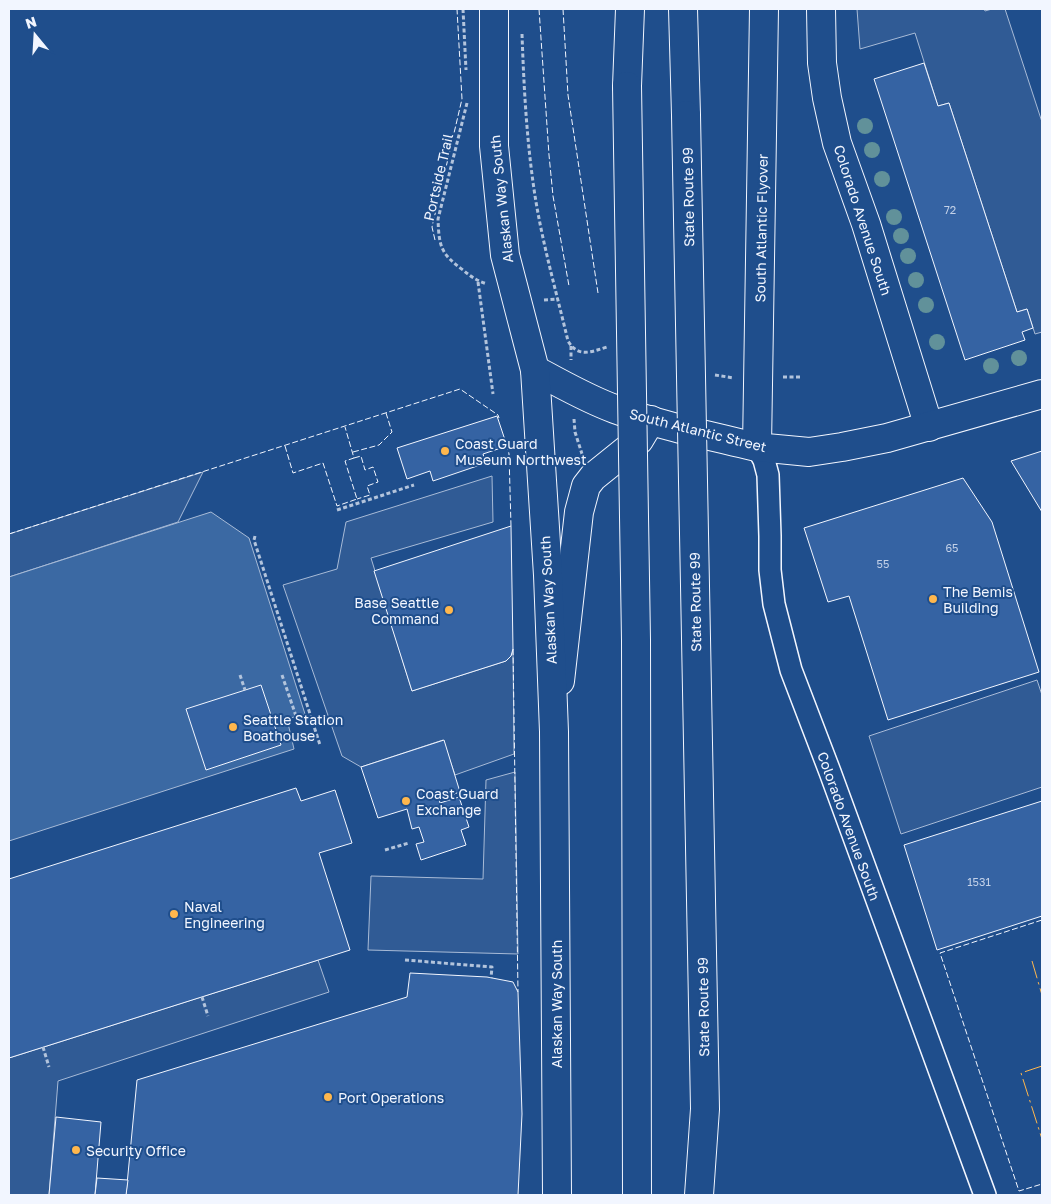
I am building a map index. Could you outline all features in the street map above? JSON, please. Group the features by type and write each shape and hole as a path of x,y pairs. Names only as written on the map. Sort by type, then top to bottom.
{"main road":[{"name":"Alaskan Way South","path":"494,9 494,146 505,255 536,370 548,575 554,732 557,1195"},
{"path":"630,9 627,86 636,640 637,1195"},
{"name":"State Route 99","path":"683,9 705,1109 699,1195"},
{"path":"686,92 693,9"},
{"name":"South Atlantic Flyover","path":"757,447 764,9"},
{"name":"Colorado Avenue South","path":"821,9 822,63 827,98 837,143 866,224 929,427"},
{"name":"South Atlantic Street","path":"536,370 589,398 615,409 651,420 757,447 809,452 887,438 1042,394"},
{"path":"554,732 579,512 586,486 593,477 639,440 651,420"}],"street":[{"name":"Colorado Avenue South","path":"757,447 764,460 768,475 770,570 774,604 791,670 986,1195"}],"path":[{"path":"463,9 466,72"},
{"path":"522,27 526,120 536,201 547,260 568,341 574,350 580,352 592,352 608,346"},
{"name":"Portside Trail","path":"467,102 438,219 438,232 444,254 478,282 493,394"},
{"path":"547,301 558,300"},
{"path":"575,432 583,457"},
{"path":"337,510 414,485"},
{"path":"254,536 320,745"},
{"path":"240,675 245,690"},
{"path":"282,675 296,716"},
{"path":"385,850 409,843"},
{"path":"405,960 492,967 491,978"},
{"path":"202,997 208,1016"},
{"path":"43,1047 49,1067"}],"shaded area":[{"path":"857,9 984,9 985,11 1005,9 1042,122 1042,332 1035,334 1027,309 1017,312 949,103 938,106 915,33 860,49"},
{"path":"203,472 178,522 9,577 9,534"},
{"path":"492,476 493,522 371,558 412,691 506,661 511,656 513,649 514,754 455,775 443,740 361,767 342,756 283,585 337,569 346,522"},
{"path":"211,512 249,538 305,714 287,719 294,749 9,841 9,577"},
{"path":"1037,680 1042,695 1042,787 901,834 869,736"},
{"path":"515,772 518,954 368,950 371,876 483,879 486,780"},
{"path":"318,960 329,992 58,1081 49,1195 9,1195 9,1058"}],"building":[{"path":"924,63 938,106 949,103 1017,312 1027,309 1033,328 1022,332 1025,340 965,360 874,79"},
{"name":"Coast Guard Museum Northwest","path":"497,416 507,446 483,454 486,463 433,481 430,471 407,479 397,448"},
{"path":"1042,451 1042,512 1011,461"},
{"name":"The Bemis Building","path":"963,478 992,522 1039,672 888,720 849,596 828,602 804,528"},
{"name":"Base Seattle Command","path":"511,526 513,649 511,656 506,661 412,691 374,571"},
{"name":"Seattle Station Boathouse","path":"261,685 281,745 206,770 186,709"},
{"name":"Coast Guard Exchange","path":"444,740 460,792 439,799 440,803 459,797 469,827 461,830 466,845 421,860 416,844 424,842 419,827 412,829 407,809 378,818 361,767"},
{"name":"Naval Engineering","path":"296,788 301,801 335,790 352,843 319,853 350,950 9,1058 9,879"},
{"path":"1042,801 1042,916 937,950 904,845"},
{"name":"Port Operations","path":"410,973 487,977 513,982 518,992 522,1114 518,1195 126,1195 137,1080 407,997"},
{"name":"Security Office","path":"56,1117 101,1122 95,1195 49,1195"},
{"path":"97,1178 128,1180 126,1195 95,1195"}],"fence":[{"path":"435,240 432,227 462,99 457,9"},
{"path":"539,9 553,196 569,286"},
{"path":"563,9 568,95 598,293"},
{"path":"9,534 460,389 498,415 499,418"},
{"path":"353,452 379,445 392,432 386,413"},
{"path":"285,446 293,473 323,463 337,506 357,499 345,461 354,458 345,427"},
{"path":"507,444 509,454 511,526"},
{"path":"354,458 361,456 365,470 373,467 378,482 367,486 370,495 357,499"},
{"path":"513,649 518,992"},
{"path":"1042,920 940,953 1019,1191 1042,1184"}],"power":[{"path":"1032,961 1042,995"},
{"path":"1042,1066 1021,1073 1042,1139"}],"place":[{"name":"Coast Guard Museum Northwest","path":"445,451"},
{"name":"The Bemis Building","path":"933,599"},
{"name":"Base Seattle Command","path":"449,610"},
{"name":"Seattle Station Boathouse","path":"233,727"},
{"name":"Coast Guard Exchange","path":"406,801"},
{"name":"Naval Engineering","path":"174,914"},
{"name":"Port Operations","path":"328,1097"},
{"name":"Security Office","path":"76,1150"}]}
